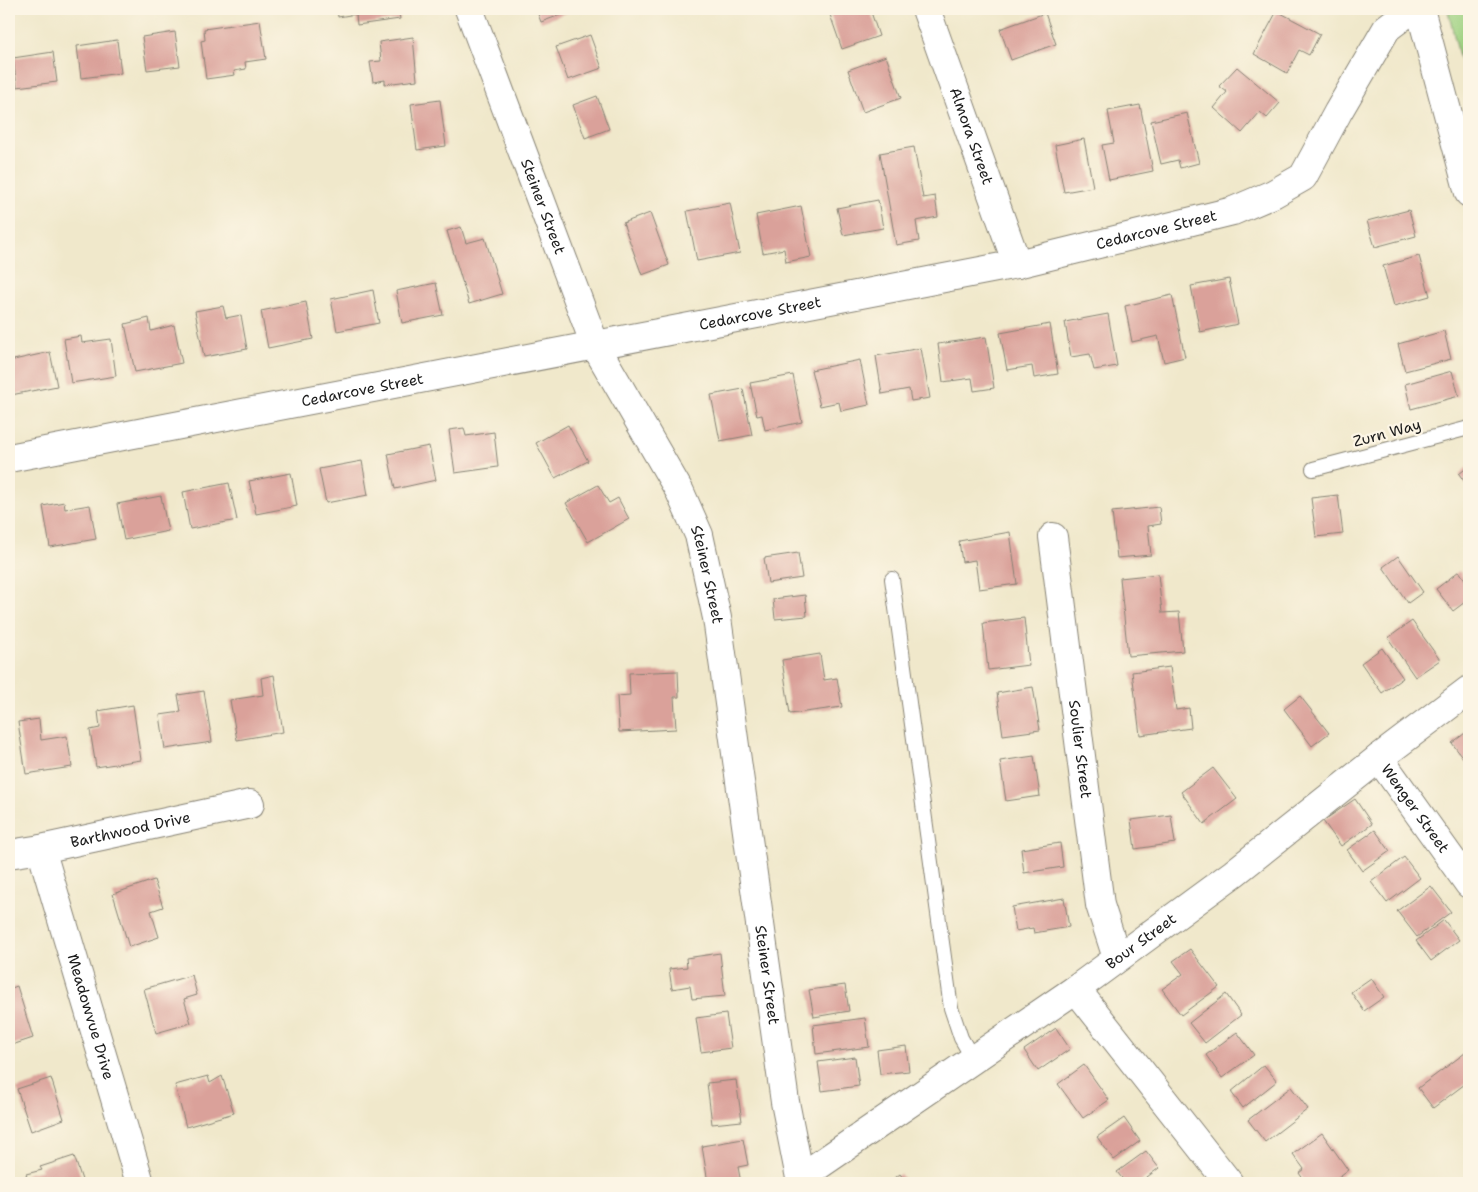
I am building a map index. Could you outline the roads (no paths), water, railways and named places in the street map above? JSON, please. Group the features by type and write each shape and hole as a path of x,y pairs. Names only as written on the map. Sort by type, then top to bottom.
{"street":[{"name":"Steiner Street","path":"469,9 595,345 680,492 698,535 717,618 785,1102 802,1180"},
{"name":"Almora Street","path":"926,9 1017,264"},
{"name":"Cedarcove Street","path":"9,458 1017,264 1233,211 1273,194 1303,177 1387,28 1412,9"},
{"path":"1420,9 1469,192"},
{"name":"Soulier Street","path":"1053,537 1100,905 1118,958"},
{"name":"Bour Street","path":"802,1180 1076,988 1234,873 1378,758 1469,690"},
{"name":"Wenger Street","path":"1378,758 1469,884"},
{"name":"Barthwood Drive","path":"9,854 41,850 250,804"},
{"name":"Meadowvue Drive","path":"41,850 140,1183"},
{"path":"1076,988 1229,1183"}],"lane":[{"name":"Zurn Way","path":"1313,469 1469,428"},
{"path":"892,579 951,1008 961,1038 973,1059"}]}
